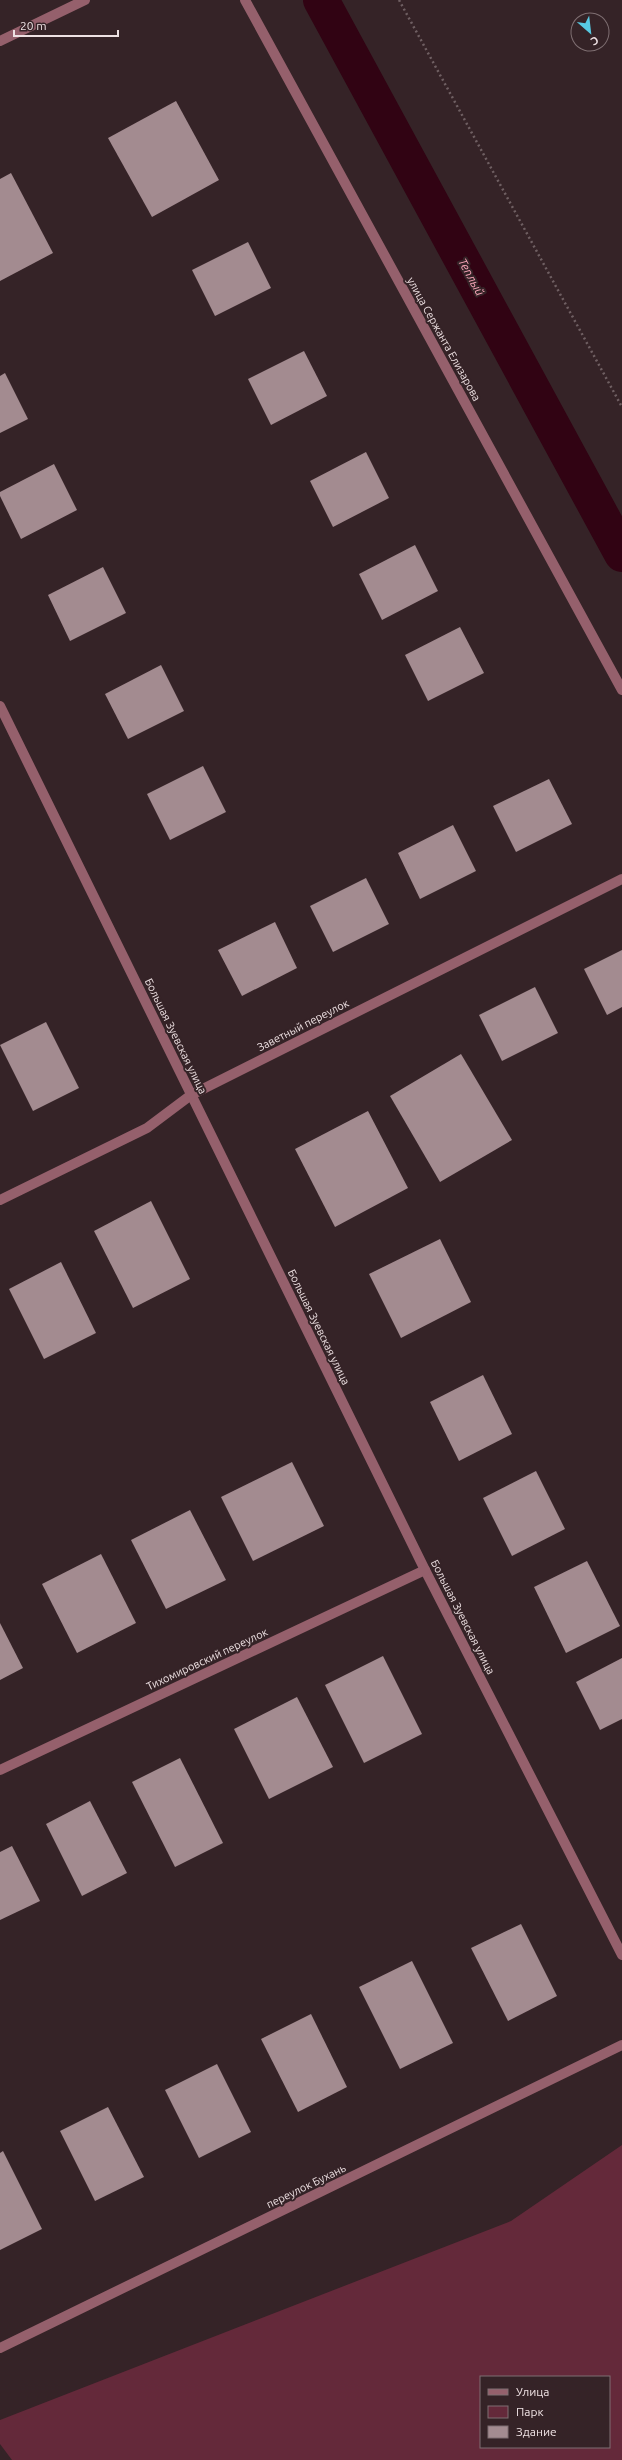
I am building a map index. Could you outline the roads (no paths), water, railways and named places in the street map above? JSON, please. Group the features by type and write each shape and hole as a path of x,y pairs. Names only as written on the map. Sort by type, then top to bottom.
{"street":[{"path":"0,41 85,0"},
{"name":"улица Сержанта Елизарова","path":"245,0 622,690"},
{"name":"Большая Зуевская улица","path":"0,706 425,1570 622,1955"},
{"name":"Заветный переулок","path":"0,1200 147,1128 191,1095 622,879"},
{"name":"Тихомировский переулок","path":"0,1770 425,1570"},
{"name":"переулок Бухань","path":"0,2348 622,2045"}],"waterway":[{"name":"Теплый","path":"321,0 622,554"}]}
